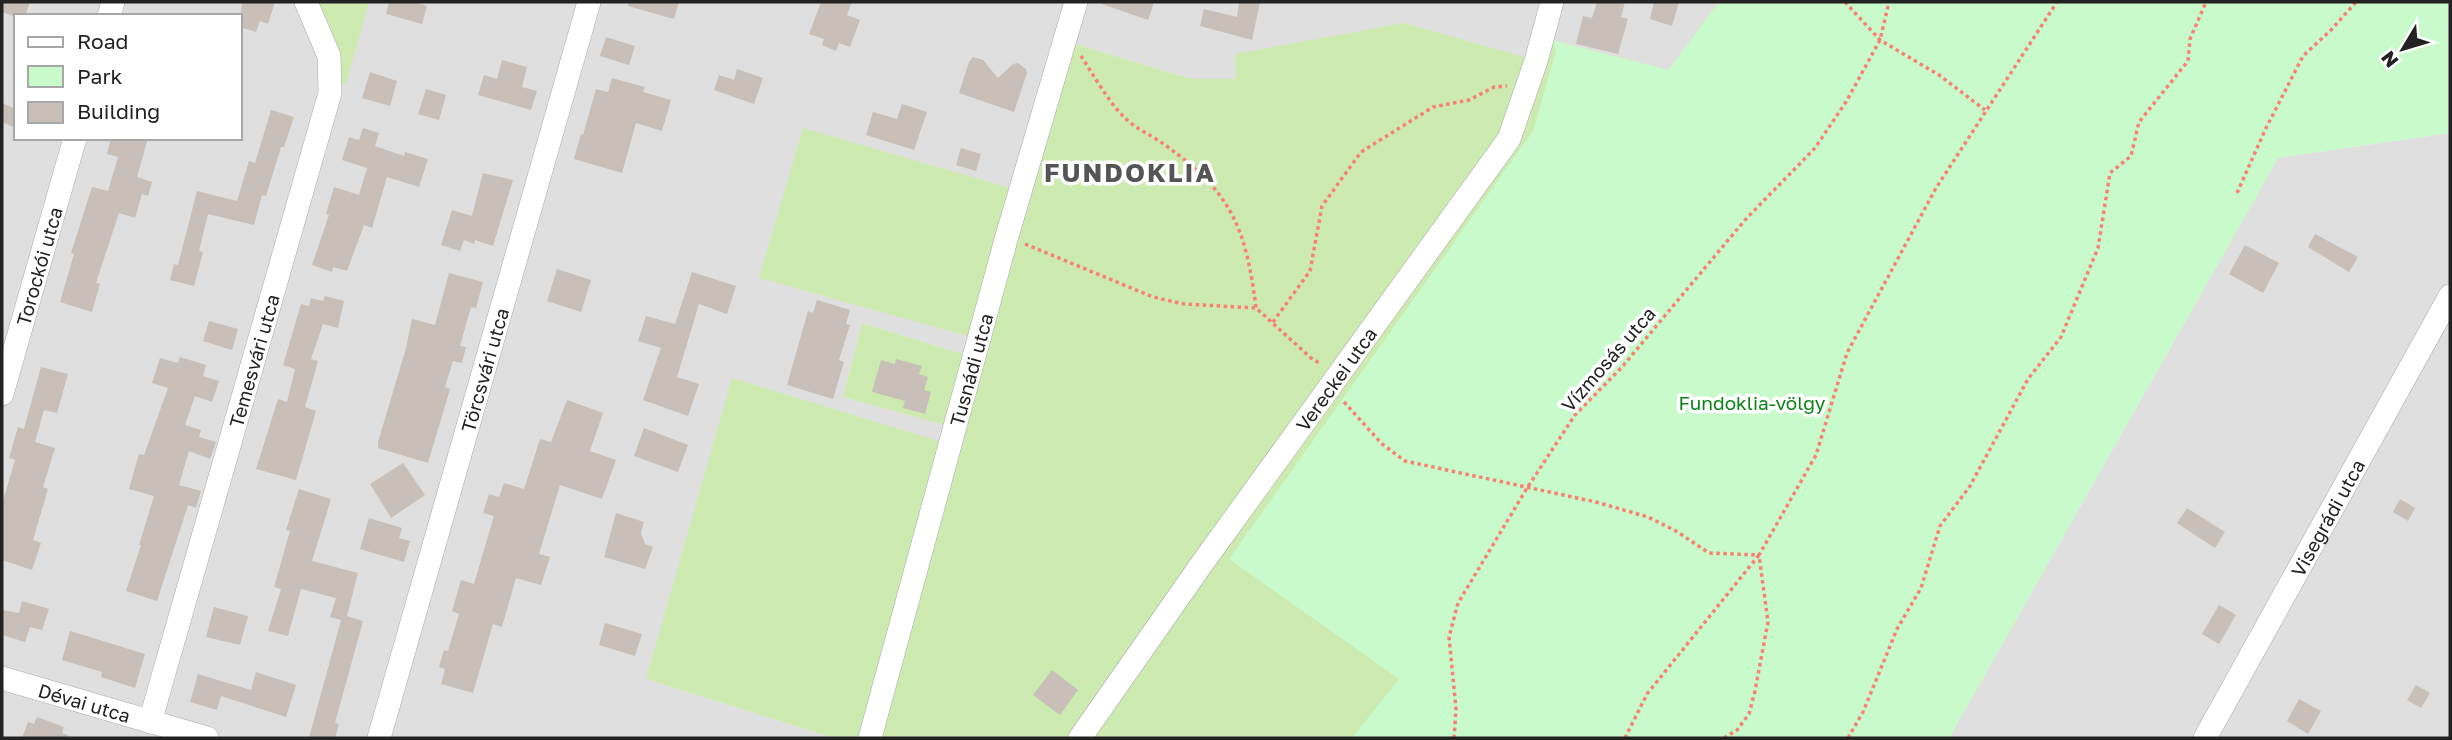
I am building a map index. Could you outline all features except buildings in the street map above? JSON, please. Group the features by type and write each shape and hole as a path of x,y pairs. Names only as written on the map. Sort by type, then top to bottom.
{"street":[{"name":"Temesvári utca","path":"150,722 330,93 329,56 306,2"},
{"name":"Törcsvári utca","path":"379,738 589,2"},
{"name":"Tusnádi utca","path":"870,738 1007,236 1076,2"},
{"name":"Vereckei utca","path":"1080,738 1509,139 1536,61 1552,2"},
{"name":"Torockói utca","path":"2,394 74,140"},
{"name":"Visegrádi utca","path":"2205,738 2450,296"},
{"name":"Dévai utca","path":"2,678 207,738"}],"path":[{"path":"1845,2 1880,40 1940,75 1985,110"},
{"name":"Vízmosás utca","path":"1454,738 1456,709 1449,637 1458,603 1527,488 1575,415 1622,367 1745,220 1815,148 1846,102 1880,40 1889,2"},
{"path":"1625,738 1647,694 1759,555 1816,455 1847,354 1936,188 2057,2"},
{"path":"1848,738 1863,712 1897,629 1920,587 1940,526 1970,486 2028,379 2061,337 2098,248 2110,173 2131,156 2139,122 2188,61 2190,39 2206,2"},
{"path":"2238,193 2266,128 2303,55 2331,30 2356,2"},
{"path":"1066,36 1125,118 1165,144 1206,176 1229,206 1244,239 1256,308"},
{"path":"1273,321 1310,271 1322,206 1361,152 1433,107 1469,100 1494,88 1527,84"},
{"path":"1007,236 1153,297 1184,304 1256,308 1273,321 1334,381 1382,444 1405,461 1597,502 1648,517 1676,531 1709,554 1759,555"},
{"path":"1724,738 1737,730 1749,714 1757,680 1768,622 1759,555"}],"shaded area":[{"path":"2,2 1546,2 1531,59 1235,55 1237,79 1192,79 1068,42 966,355 862,323 843,397 949,426 943,442 646,679 834,738 2,738"},
{"path":"1563,2 1719,2 1669,70 1551,40"},
{"path":"2450,133 2450,738 1949,738 2278,158"}],"green space":[{"path":"316,2 369,2 346,84 336,81"},
{"path":"1546,2 1563,2 1551,40 1668,70 1719,2 1741,738 834,738 646,679 732,378 942,442 948,426 843,397 862,323 966,355 971,337 759,278 803,128 1024,192 1068,42 1192,79 1236,79 1235,54 1404,23 1531,59"},
{"name":"Fundoklia-völgy","path":"1719,2 2450,2 2450,133 2278,158 1949,738 1352,738 1399,679 1229,559 1533,131 1556,51 1551,40 1668,70"}],"district":[{"name":"FUNDOKLIA","path":"1130,172"}]}
